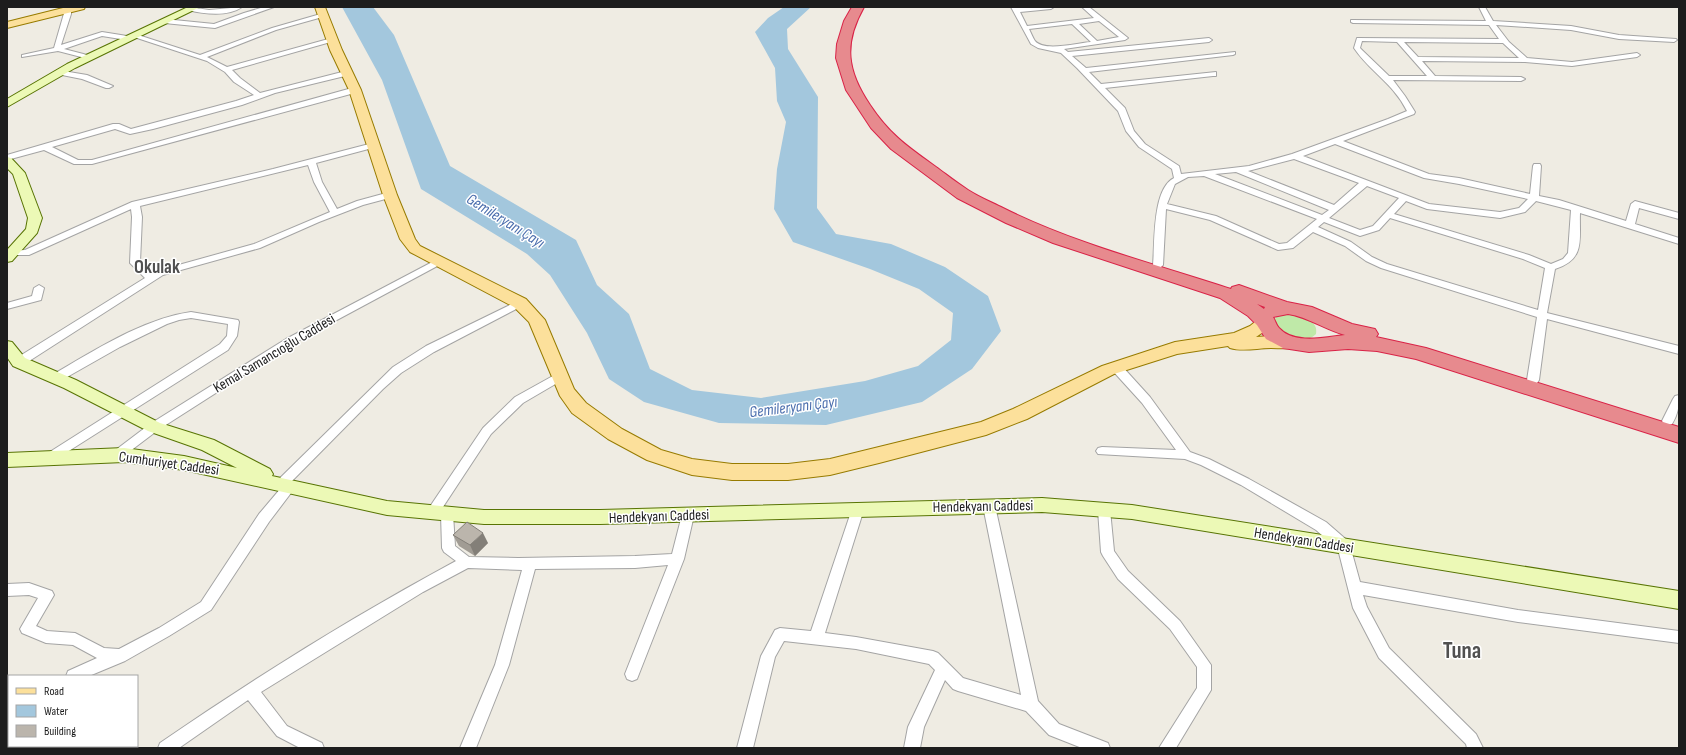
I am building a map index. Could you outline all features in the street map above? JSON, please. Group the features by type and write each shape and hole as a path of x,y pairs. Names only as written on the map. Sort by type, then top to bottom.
{"highway":[{"path":"858,7 849,26 844,44 844,58 853,90 876,125 896,146 963,194 1012,219 1059,240 1227,294 1255,312 1266,322"},
{"path":"866,7 855,32 853,52 858,77 864,93 878,114 910,147 934,166 967,188 1063,233 1225,286 1285,308 1295,309 1339,327 1426,347 1533,380 1675,427"},
{"path":"1285,308 1270,312 1266,317 1266,322 1268,328 1273,334 1290,343 1300,345 1348,342 1377,344 1419,353 1675,427"},
{"path":"1313,316 1325,328 1326,334 1323,339 1317,343"}],"main road":[{"path":"7,25 80,7"},
{"path":"7,104 60,72 192,8"},
{"path":"322,11 332,40 355,90 390,195 408,239 415,249 520,303 537,320 566,391 579,408 615,434 654,455 692,467 732,472 788,472 830,467 879,456 986,428 1020,414 1116,367 1175,348 1235,339 1256,330 1266,322"},
{"path":"7,159 19,173 35,218 32,230 9,255"},
{"path":"1137,360 1203,348 1243,343 1290,343"},
{"path":"12,356 154,427 208,445 286,485"},
{"name":"Cumhuriyet Caddesi","path":"7,460 117,455 184,463 286,485"},
{"name":"Hendekyanı Caddesi","path":"286,485 387,508 484,517 600,517 1042,505 1132,512 1679,600"}],"street":[{"path":"192,8 209,13 222,12 239,7"},
{"path":"164,21 215,26 246,14 271,7"},
{"path":"1051,7 1015,9 1033,43 1040,47 1052,48 1064,51 1068,54 1122,110 1124,120 1138,144 1152,155 1176,168 1178,179"},
{"path":"1052,48 1125,38 1085,7"},
{"path":"1482,7 1490,22 1504,41 1525,60"},
{"path":"59,49 57,48 68,10"},
{"path":"201,57 322,11"},
{"path":"1025,28 1100,19"},
{"path":"1353,21 1490,22 1571,28 1619,37 1674,40"},
{"path":"1074,22 1096,43"},
{"path":"24,56 59,49 102,34 130,37 201,57 226,69 237,80 259,95"},
{"path":"1158,265 1162,205 1171,183 1186,175 1249,168 1295,156 1391,121 1411,112 1408,104 1387,78 1361,55 1357,48 1359,39 1504,41"},
{"path":"1398,39 1434,78"},
{"path":"226,69 332,40"},
{"path":"1084,70 1160,53 1209,40"},
{"path":"59,49 89,57"},
{"path":"1160,53 1188,76"},
{"path":"1068,54 1233,53"},
{"path":"1416,59 1525,60 1580,64 1636,55"},
{"path":"60,72 84,77 109,86"},
{"path":"7,159 116,126 130,132 153,127 272,91 346,73"},
{"path":"1099,86 1214,74"},
{"path":"1387,78 1521,79"},
{"path":"44,147 77,162 92,162 355,90"},
{"path":"1335,141 1428,176 1460,181 1556,202 1679,241"},
{"path":"9,255 26,252 135,204 373,145"},
{"path":"1295,156 1427,206 1500,215 1522,210 1534,198 1537,166"},
{"path":"312,161 318,182 335,213"},
{"path":"1237,170 1335,209"},
{"path":"1205,173 1360,233"},
{"path":"1162,205 1213,218 1278,247 1290,246 1365,183"},
{"path":"12,356 160,273 257,246 360,203 390,195"},
{"path":"1348,244 1360,233 1376,228 1404,198"},
{"path":"135,204 137,217 135,263 151,279"},
{"path":"1630,226 1635,204 1679,216"},
{"path":"1388,215 1526,258 1550,267 1562,264 1573,254 1576,208"},
{"path":"1312,228 1348,244 1369,259 1384,266 1542,315 1679,350"},
{"name":"Kemal Samancıoğlu Caddesi","path":"117,455 154,427 290,341 438,262"},
{"path":"1533,380 1550,267"},
{"path":"7,306 37,298 39,288"},
{"path":"75,675 120,656 164,632 206,606 286,485 379,386 397,370 430,349 520,303"},
{"path":"49,458 224,347 232,336 234,322 191,315 178,317 163,322 116,344 56,378"},
{"path":"1116,367 1146,400 1186,455"},
{"path":"466,562 449,548 440,513 487,431 519,400 560,376"},
{"path":"1675,427 1679,399"},
{"path":"1102,451 1186,455 1239,478 1321,526 1344,546 1360,608 1384,653 1471,738 1475,748"},
{"path":"989,506 1030,705"},
{"path":"816,638 858,509"},
{"path":"1104,510 1108,552 1123,575 1175,625 1204,665 1204,690 1167,748"},
{"path":"632,674 677,558 688,515"},
{"path":"166,748 250,690 411,592 466,562 530,564 636,562 677,558"},
{"path":"468,748 502,665 530,564"},
{"path":"1354,588 1518,616 1679,637"},
{"path":"7,590 29,589 47,595 27,629 46,637 75,639 102,654 120,656"},
{"path":"745,748 768,656 780,634 856,643 933,658 958,684 1030,705 1054,730 1102,748"},
{"path":"912,748 916,727 943,668"},
{"path":"250,690 282,731 316,748"}],"green space":[{"path":"1292,313 1312,322 1315,325 1316,334 1306,339 1301,339 1291,336 1277,328 1274,320 1278,316"}],"water":[{"name":"Gemileryanı Çayı","path":"342,7 373,7 394,35 450,166 576,240 597,285 629,314 650,369 692,390 761,398 865,381 918,366 951,340 953,313 919,289 870,269 793,242 774,209 777,169 786,122 777,101 775,68 755,32 768,18 784,7 811,7 787,29 788,49 818,97 817,208 836,234 891,244 945,267 988,296 1001,331 972,369 922,402 826,425 719,423 644,402 609,379 587,333 550,275 527,254 421,189 382,80"}],"building":[{"path":"467,522 483,533 470,545 453,535"}],"district":[{"name":"Okulak","path":"157,266"},
{"name":"Tuna","path":"1462,650"}]}
